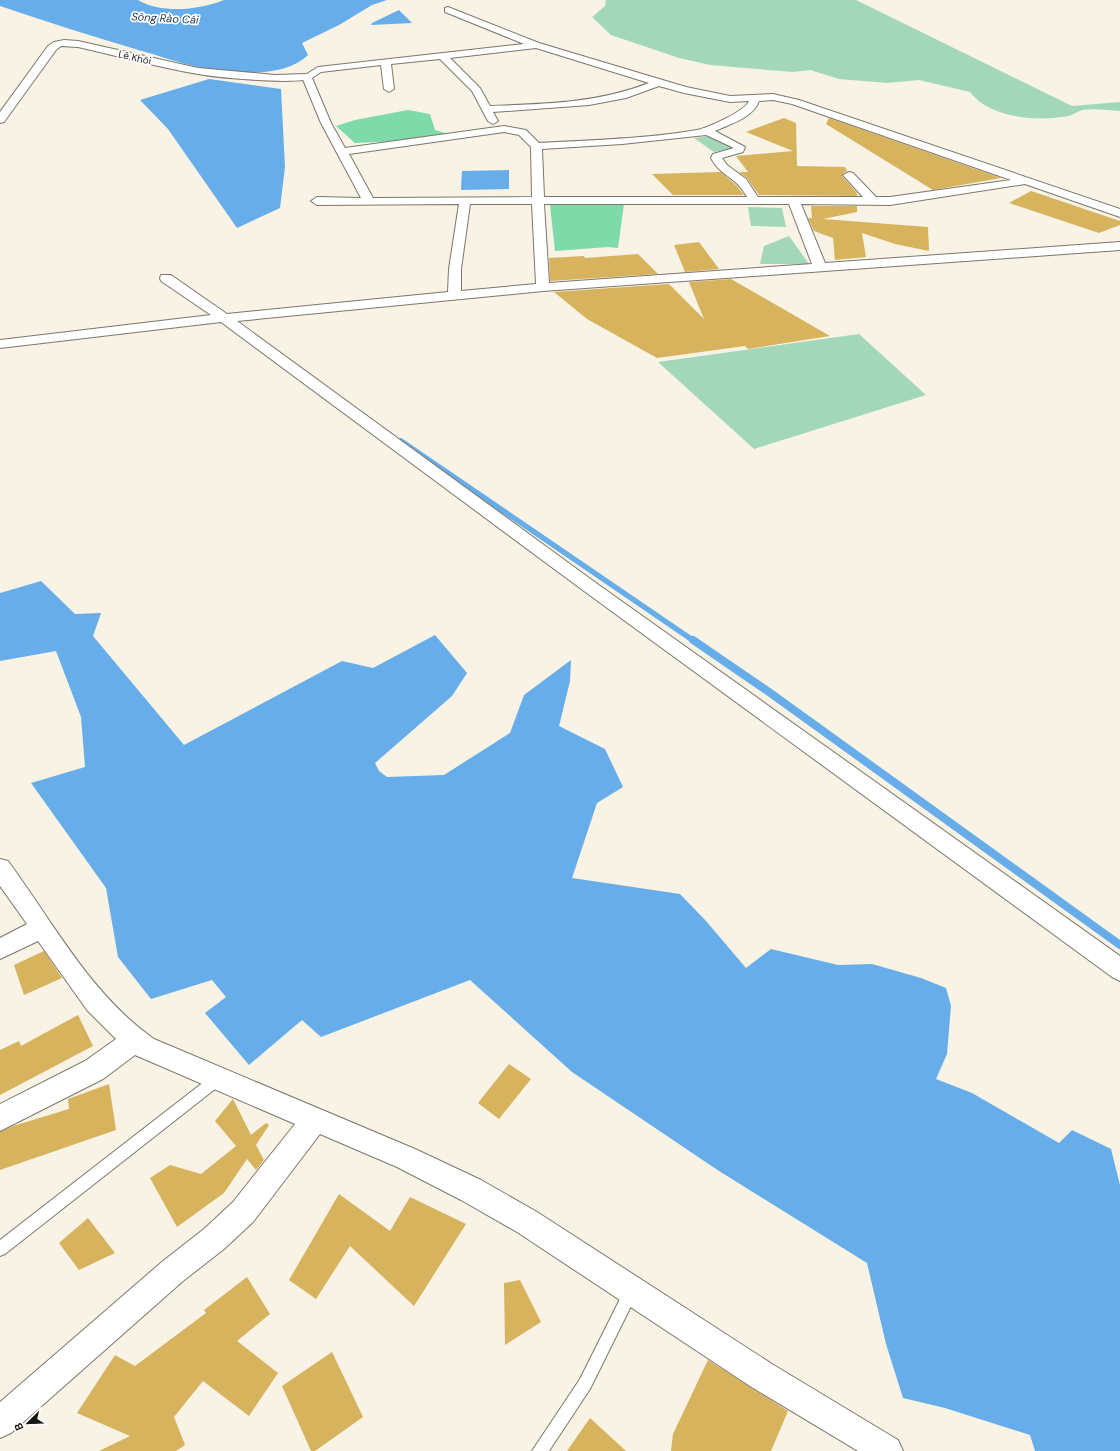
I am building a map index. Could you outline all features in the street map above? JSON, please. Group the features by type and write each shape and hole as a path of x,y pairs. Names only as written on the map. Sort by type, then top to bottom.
{"street":[{"path":"448,10 536,45 657,82 720,98 773,97 795,102 1120,214"},
{"name":"Lê Khôi","path":"0,120 52,48 61,43 78,44 198,71 275,78 307,77"},
{"path":"369,202 326,123 307,77 322,69 536,45"},
{"path":"407,49 412,60"},
{"path":"443,56 481,96 495,124 504,129"},
{"path":"386,63 389,89"},
{"path":"487,109 549,106 613,98 627,95 657,82"},
{"path":"536,146 653,138 707,131 745,112 752,107 755,98"},
{"path":"342,152 504,129 522,132 536,146 543,287"},
{"path":"707,131 740,147 739,150 717,156 716,158 726,171 739,178 745,184 754,200"},
{"path":"849,175 874,201"},
{"path":"317,201 874,201 919,197 1025,180"},
{"path":"794,200 820,267"},
{"path":"454,294 454,268 465,201"},
{"path":"0,344 224,318 454,294 1120,246"},
{"path":"166,278 224,318 590,587 1120,970"},
{"path":"0,868 88,993 113,1022 145,1047 406,1158 471,1190 527,1222 631,1292 761,1375 887,1451"},
{"path":"0,949 42,928"},
{"path":"0,1118 94,1070 135,1040"},
{"path":"0,1422 173,1271 214,1239 243,1212 315,1119"}],"lane":[{"path":"0,1249 219,1078"},
{"path":"540,1451 585,1384 631,1292"}],"green space":[{"path":"606,0 856,0 1072,106 1120,102 1120,111 1087,109 1072,115 1056,118 1029,118 1001,113 989,108 978,101 970,92 919,80 887,83 839,79 810,70 793,72 710,65 679,58 611,35 592,17 605,6"},
{"path":"408,110 430,114 435,130 461,138 355,143 336,126 355,120"},
{"path":"711,136 735,148 714,152 694,138"},
{"path":"624,204 618,248 608,247 555,251 550,205"},
{"path":"748,207 782,208 786,227 751,226"},
{"path":"789,236 809,264 760,264 764,246"},
{"path":"859,334 926,395 754,449 658,362"}],"water":[{"name":"Sông Rào Cái","path":"0,0 138,0 158,7 181,9 203,6 224,0 387,0 372,5 339,25 302,43 308,55 298,63 271,71 240,73 184,64 88,35 0,6"},
{"path":"399,10 412,23 371,25 372,23"},
{"path":"209,79 281,89 285,167 280,208 237,228 168,129 140,100"},
{"path":"509,170 509,189 461,190 462,171"},
{"path":"41,581 75,614 101,613 93,636 184,745 342,661 373,668 435,635 467,673 452,696 375,763 379,771 387,777 444,775 510,733 524,695 571,660 570,681 559,726 605,749 623,787 597,803 572,878 680,894 706,921 746,968 771,949 838,965 872,964 921,978 946,988 951,1006 947,1054 936,1079 972,1093 1059,1143 1072,1130 1111,1149 1120,1185 1120,1451 1035,1451 1030,1435 945,1408 903,1398 886,1344 867,1263 719,1171 572,1072 470,980 321,1037 302,1020 249,1065 205,1013 226,997 212,980 151,999 118,957 106,888 31,783 85,767 81,717 56,651 0,661 0,593"}],"building":[{"path":"784,118 796,123 797,166 845,167 847,171 842,174 842,176 857,193 857,196 759,195 747,178 739,172 748,172 736,156 793,151 746,132"},
{"path":"829,118 1001,178 933,190 826,124"},
{"path":"721,172 737,186 744,195 673,195 652,174"},
{"path":"1031,191 1120,221 1120,225 1099,233 1009,203"},
{"path":"811,206 857,206 857,212 823,219 928,227 929,251 895,244 862,233 866,257 835,260 833,238 814,231 808,218 812,218"},
{"path":"699,242 719,269 685,272 674,245"},
{"path":"638,254 658,274 550,281 549,258 584,256 585,258"},
{"path":"731,279 830,336 748,349 745,346 657,358 587,319 554,292 669,284 704,319 689,282"},
{"path":"44,951 62,978 24,995 14,965"},
{"path":"78,1015 93,1046 0,1095 0,1050 19,1041 21,1046"},
{"path":"509,1064 531,1079 499,1119 478,1103"},
{"path":"109,1084 116,1130 0,1170 0,1132 13,1126 69,1109 68,1099"},
{"path":"233,1099 251,1135 266,1123 269,1125 256,1145 264,1160 256,1170 247,1159 224,1193 177,1227 150,1178 170,1165 201,1174 236,1146 215,1121"},
{"path":"339,1194 390,1231 410,1197 466,1224 414,1306 350,1246 316,1299 289,1280"},
{"path":"88,1218 115,1253 79,1270 59,1243"},
{"path":"247,1277 270,1314 237,1341 278,1373 249,1416 203,1381 174,1417 185,1445 176,1451 99,1451 130,1436 77,1413 115,1355 135,1366 206,1313 204,1310"},
{"path":"520,1280 541,1322 505,1345 504,1283"},
{"path":"332,1352 363,1417 315,1451 311,1451 282,1386"},
{"path":"708,1360 788,1411 771,1451 671,1451 673,1434"},
{"path":"590,1418 626,1451 567,1451"}],"waterway":[{"path":"401,441 694,641"},
{"path":"693,640 769,692 1120,945"}]}
